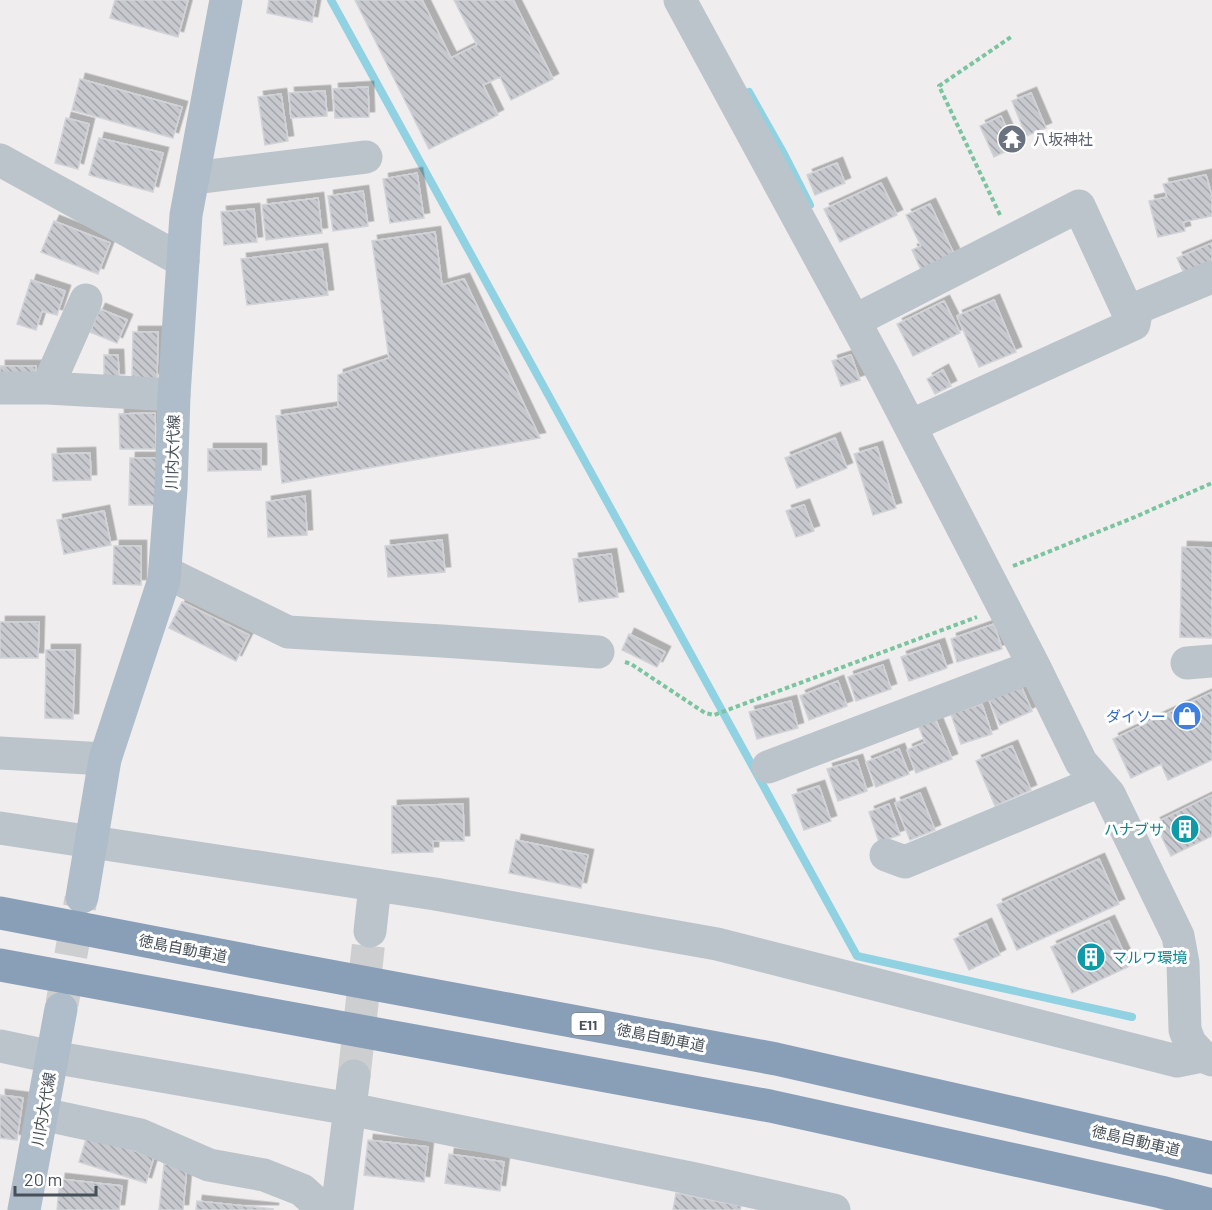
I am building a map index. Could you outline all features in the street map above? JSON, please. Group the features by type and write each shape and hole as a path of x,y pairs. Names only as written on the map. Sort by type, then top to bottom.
{"highway":[{"name":"徳島自動車道","path":"0,913 776,1059 1212,1158"},
{"path":"0,965 770,1106 1212,1205"}],"main road":[{"name":"川内大代線","path":"82,897 105,759 164,580 186,215 226,0"},
{"name":"川内大代線","path":"24,1210 62,1009"}],"street":[{"path":"690,4 1034,666 1081,762 1109,794 1178,936 1183,963 1185,1030 1190,1044 1207,1058"},
{"path":"193,178 366,157"},
{"path":"0,160 183,261"},
{"path":"854,321 1079,206 1127,309 1137,308 1212,278"},
{"path":"47,388 86,300"},
{"path":"910,426 1134,324 1137,308"},
{"path":"0,388 47,388 174,395"},
{"path":"165,572 288,632 598,652"},
{"path":"768,767 1034,666"},
{"path":"0,753 105,759"},
{"path":"886,855 905,862 1097,782"},
{"path":"0,828 435,894 717,944 1178,1061 1207,1058"},
{"path":"370,931 375,885"},
{"path":"0,1046 350,1109 695,1179 834,1210"},
{"path":"337,1210 354,1076"},
{"path":"42,1114 140,1135 209,1165 264,1175 302,1190 324,1210"}],"path":[{"path":"1011,37 939,86 1011,240"},
{"path":"987,576 1135,517 1212,483"},
{"path":"598,652 631,664 705,713 714,715 1003,607"}],"building":[{"path":"115,0 188,0 178,37 110,18"},
{"path":"269,0 316,0 312,22 267,13"},
{"path":"355,0 422,0 451,58 477,45 454,0 513,0 553,79 511,100 500,77 483,85 498,115 429,149"},
{"path":"80,79 182,107 173,138 72,110"},
{"path":"368,87 369,117 335,118 333,89"},
{"path":"325,91 327,116 291,118 289,93"},
{"path":"1031,93 1046,128 1026,136 1012,101"},
{"path":"281,94 288,141 265,145 258,97"},
{"path":"1001,116 1015,147 994,157 980,126"},
{"path":"66,118 89,124 78,169 55,163"},
{"path":"99,138 163,153 153,192 89,175"},
{"path":"837,163 845,183 815,195 807,175"},
{"path":"417,173 424,218 390,223 383,179"},
{"path":"1206,175 1212,196 1212,216 1183,222 1185,231 1158,237 1149,201 1167,197 1163,184"},
{"path":"881,183 897,215 840,242 824,209"},
{"path":"363,191 368,226 333,231 328,196"},
{"path":"318,198 322,233 266,240 262,205"},
{"path":"930,204 954,254 921,270 912,250 921,246 906,215"},
{"path":"254,209 257,242 224,245 221,212"},
{"path":"54,221 110,243 98,274 41,252"},
{"path":"435,232 442,285 464,279 540,438 282,483 276,416 338,407 338,375 389,358 372,241"},
{"path":"1212,243 1212,269 1187,280 1177,258"},
{"path":"322,249 328,295 247,305 241,259"},
{"path":"31,280 65,291 57,315 42,311 36,330 17,324"},
{"path":"994,300 1016,352 979,367 957,316"},
{"path":"944,301 960,333 913,356 897,324"},
{"path":"100,309 127,320 117,343 90,332"},
{"path":"133,332 158,332 157,379 132,378"},
{"path":"104,355 118,355 119,379 104,379"},
{"path":"851,355 860,380 841,386 832,361"},
{"path":"0,366 36,366 36,378 0,379"},
{"path":"943,370 951,386 935,394 927,379"},
{"path":"155,413 156,449 120,449 119,414"},
{"path":"835,438 847,468 797,488 785,458"},
{"path":"877,447 896,508 873,515 854,454"},
{"path":"208,449 261,449 261,470 208,471"},
{"path":"90,453 91,480 53,481 52,454"},
{"path":"130,458 157,458 156,505 129,505"},
{"path":"305,496 307,535 268,537 266,502"},
{"path":"804,505 814,531 796,537 786,511"},
{"path":"104,511 111,545 64,554 57,520"},
{"path":"442,540 445,572 388,577 385,546"},
{"path":"114,546 141,546 141,585 113,584"},
{"path":"1182,547 1212,548 1212,638 1180,637"},
{"path":"611,554 618,597 579,602 573,559"},
{"path":"182,602 249,635 236,661 169,628"},
{"path":"0,622 39,622 38,658 0,658"},
{"path":"994,624 1002,649 957,662 951,639"},
{"path":"629,634 665,652 657,667 622,650"},
{"path":"939,644 947,668 909,681 901,657"},
{"path":"46,650 75,650 73,719 45,718"},
{"path":"883,665 891,689 856,701 848,677"},
{"path":"838,681 847,706 809,720 800,696"},
{"path":"1021,686 1032,711 1000,725 989,700"},
{"name":"ダイソー","path":"1212,692 1212,760 1168,780 1161,764 1131,778 1113,739"},
{"path":"791,701 798,728 757,739 749,712"},
{"path":"982,704 992,734 961,744 951,714"},
{"path":"935,718 952,759 916,773 907,750 925,742 918,725"},
{"path":"1012,746 1031,790 995,806 976,761"},
{"path":"899,749 909,774 876,787 866,762"},
{"path":"857,760 867,791 838,801 827,769"},
{"path":"819,786 831,821 804,830 792,795"},
{"path":"920,793 935,830 910,840 895,803"},
{"name":"ハナブサ","path":"1212,795 1212,836 1171,856 1155,823"},
{"path":"463,804 464,841 433,841 433,852 392,853 392,806"},
{"path":"889,804 900,835 879,842 869,812"},
{"path":"516,840 588,855 581,888 509,873"},
{"path":"1099,859 1119,904 1017,950 997,905"},
{"name":"マルワ環境","path":"1109,921 1130,966 1072,993 1051,947"},
{"path":"986,924 1000,955 969,970 954,939"},
{"path":"0,1095 23,1098 17,1140 0,1138"},
{"path":"87,1136 154,1157 146,1183 79,1162"},
{"path":"368,1140 428,1147 424,1182 364,1175"},
{"path":"449,1154 504,1162 500,1191 445,1183"},
{"path":"164,1164 187,1166 183,1210 159,1210"},
{"path":"60,1179 122,1186 119,1210 57,1210"},
{"path":"676,1193 741,1206 740,1210 673,1210"},
{"path":"197,1201 273,1209 273,1210 196,1210"}],"waterway":[{"path":"331,0 857,956 1132,1017"},
{"path":"749,92 810,205"}],"tunnel":[{"path":"62,1004 81,899"},
{"path":"354,1076 370,931"}],"place":[{"name":"八坂神社","path":"1012,139"},
{"name":"ダイソー","path":"1187,716"},
{"name":"ハナブサ","path":"1185,829"},
{"name":"マルワ環境","path":"1091,957"}]}
